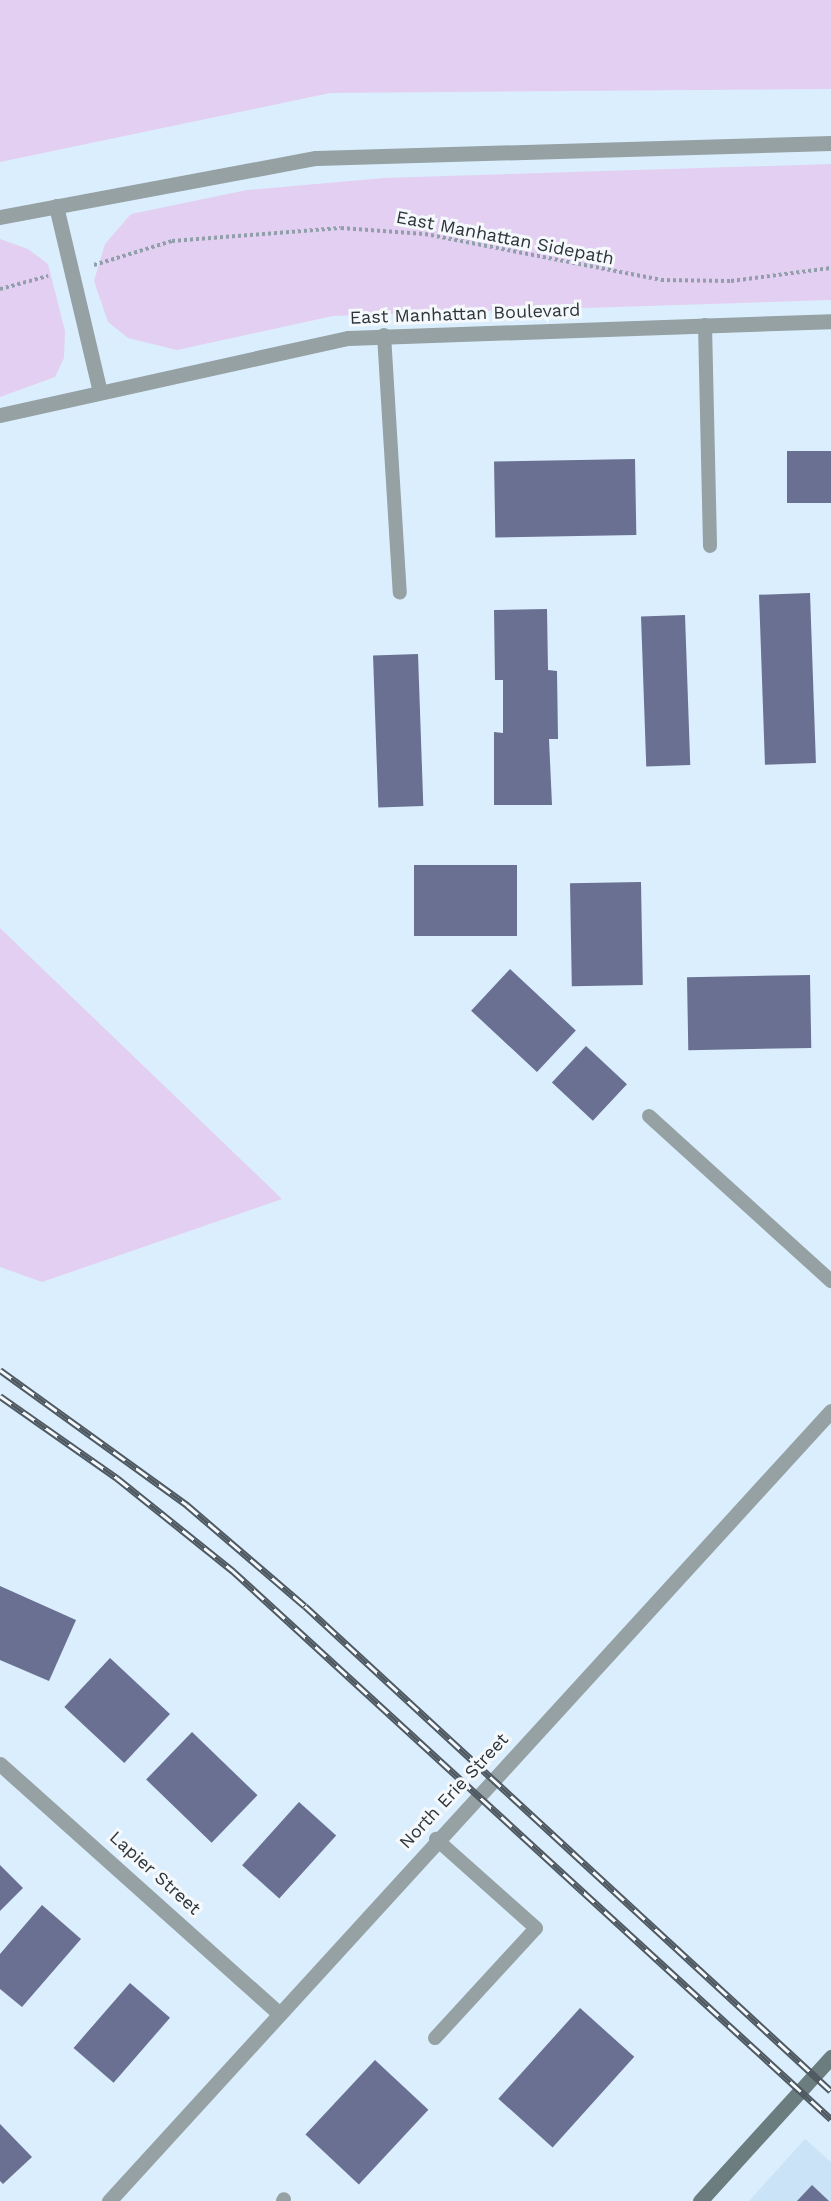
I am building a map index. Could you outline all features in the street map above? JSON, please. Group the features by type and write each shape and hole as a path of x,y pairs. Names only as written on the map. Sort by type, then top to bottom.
{"main road":[{"path":"700,2201 831,2057"}],"street":[{"path":"0,217 316,158 831,143"},
{"path":"56,206 100,392"},
{"name":"East Manhattan Boulevard","path":"0,415 282,350 384,335 831,321"},
{"name":"North Erie Street","path":"109,2201 436,1839 831,1411"},
{"name":"Lapier Street","path":"0,1764 280,2014"}],"lane":[{"path":"705,325 710,546"},
{"path":"384,335 400,593"},
{"path":"649,1116 831,1281"},
{"path":"435,2038 536,1928 436,1839"}],"path":[{"name":"East Manhattan Sidepath","path":"0,289 172,241 341,228 425,234 661,280 731,281 831,268"}],"shaded area":[{"path":"0,0 831,0 831,89 330,93 0,162"},
{"path":"831,164 831,300 333,316 177,350 128,338 108,322 94,281 105,244 131,214 247,190 384,178"},
{"path":"0,239 28,249 48,264 65,331 64,358 55,377 0,397"},
{"path":"0,928 282,1199 42,1282 0,1267"},
{"path":"805,2139 831,2162 831,2201 749,2201"}],"building":[{"path":"787,451 831,451 831,503 787,503"},
{"path":"635,459 636,535 495,537 494,461"},
{"path":"810,593 816,763 765,765 759,595"},
{"path":"547,609 548,670 557,671 558,739 549,739 552,805 494,805 494,732 503,733 503,680 495,680 494,610"},
{"path":"685,615 690,765 646,766 641,617"},
{"path":"418,654 423,806 378,807 373,656"},
{"path":"414,865 517,865 517,936 414,936"},
{"path":"641,882 643,985 572,986 570,883"},
{"path":"510,969 576,1030 537,1072 471,1011"},
{"path":"810,975 811,1048 688,1050 687,977"},
{"path":"586,1046 627,1084 593,1121 552,1083"},
{"path":"0,1586 76,1620 49,1681 0,1660"},
{"path":"110,1658 170,1714 124,1763 64,1707"},
{"path":"192,1732 257,1795 212,1843 146,1779"},
{"path":"299,1802 336,1835 279,1899 242,1865"},
{"path":"0,1865 23,1888 0,1911"},
{"path":"42,1905 81,1939 22,2007 0,1989 0,1954"},
{"path":"130,1983 170,2018 114,2083 74,2048"},
{"path":"580,2008 634,2057 553,2148 498,2099"},
{"path":"375,2060 428,2110 359,2184 305,2135"},
{"path":"0,2124 32,2157 3,2184 0,2181"},
{"path":"812,2185 829,2201 797,2201"}],"railway":[{"path":"0,1370 187,1505 305,1606 831,2091"},
{"path":"0,1396 117,1478 233,1571 831,2119"}]}
